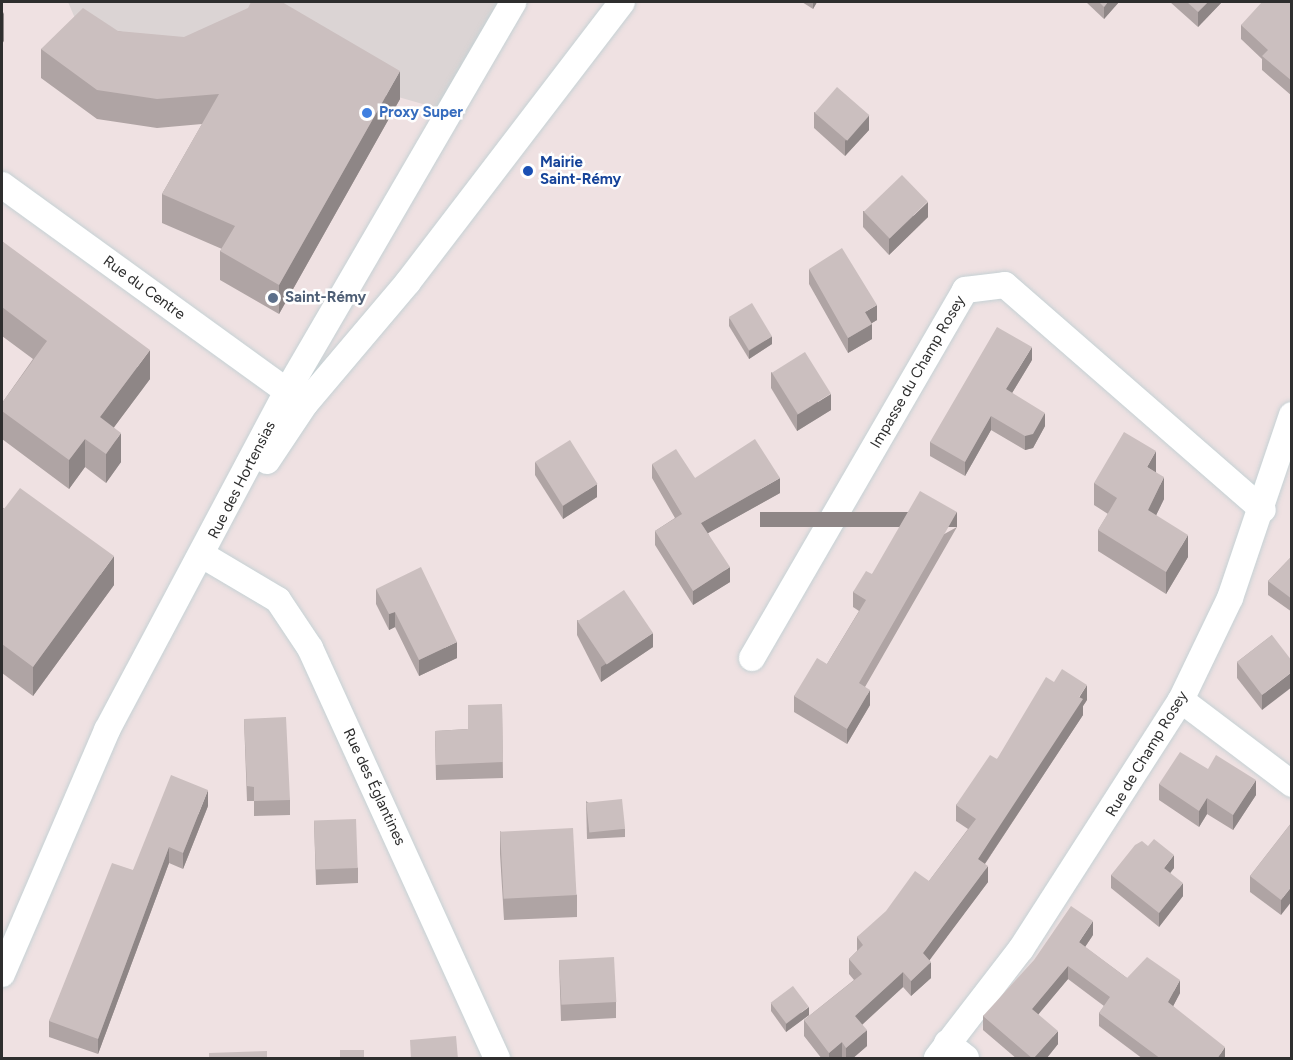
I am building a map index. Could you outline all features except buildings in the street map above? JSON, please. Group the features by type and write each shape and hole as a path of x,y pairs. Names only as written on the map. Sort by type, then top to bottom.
{"street":[{"name":"Rue des Hortensias","path":"2,974 106,730 204,556 287,391 513,2"},
{"path":"204,556 305,404 408,282 622,2"},
{"name":"Rue du Centre","path":"2,185 287,391"},
{"name":"Impasse du Champ Rosey","path":"752,658 965,290 1005,285 1263,510"},
{"name":"Rue de Champ Rosey","path":"950,1054 1021,949 1181,700 1230,598 1263,510 1292,415"},
{"name":"Rue des Églantines","path":"204,556 278,600 310,648 497,1059"},
{"path":"1181,700 1292,784"}],"shaded area":[{"path":"68,2 501,2 440,109 238,51 83,37"}],"place":[{"name":"Proxy Super","path":"367,113"},
{"name":"Mairie Saint-Rémy","path":"528,171"},
{"name":"Saint-Rémy","path":"273,298"}]}
